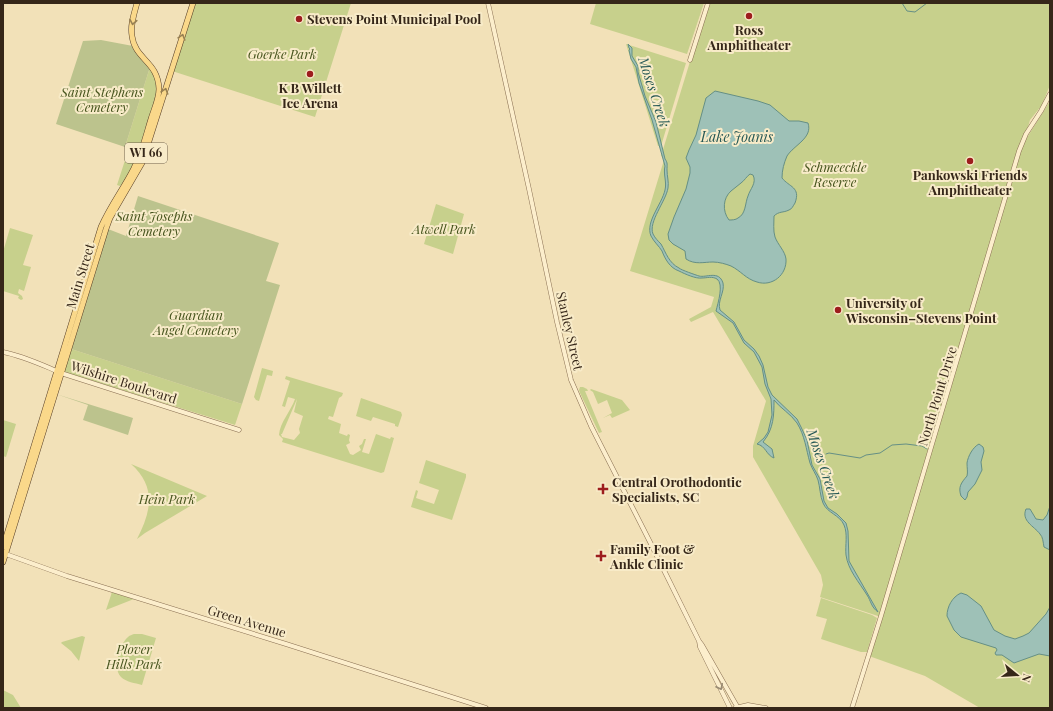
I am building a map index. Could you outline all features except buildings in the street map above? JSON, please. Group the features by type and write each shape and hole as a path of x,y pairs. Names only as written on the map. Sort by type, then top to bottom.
{"main road":[{"name":"Main Street","path":"3,562 4,554 102,227 109,209 130,176 138,159 158,96 158,84 155,71 140,55 133,42 132,22 137,3"},
{"name":"Main Street","path":"3,546 110,218 134,179 145,154 193,3"}],"street":[{"name":"Stanley Street","path":"488,3 557,322 571,380 591,426 699,641 737,708"},
{"path":"690,60 708,3"},
{"name":"North Point Drive","path":"852,708 884,609 1019,152 1026,134 1050,94"},
{"name":"Wilshire Boulevard","path":"3,352 36,362 59,372 239,430"},
{"name":"Green Avenue","path":"4,554 67,576 486,708"},
{"name":"Stanley Street","path":"699,641 700,647 730,708"},
{"path":"737,708 748,705 766,708"}],"green space":[{"name":"Goerke Park","path":"192,3 351,3 315,117 172,71"},
{"path":"596,3 704,3 687,54 590,24"},
{"name":"Schmeeckle Reserve","path":"708,3 1050,3 1050,85 1042,105 1030,120 1023,144 1050,101 1050,707 980,708 925,676 869,656 881,617 820,597 823,585 821,575 753,457 753,446 766,401 713,312 691,322 689,319 711,307 714,297 630,271 665,158 661,156"},
{"name":"Saint Stephens Cemetery","path":"101,40 133,46 150,67 125,147 56,124 83,41"},
{"path":"626,44 686,63 661,146 658,146"},
{"path":"150,67 156,82 156,98 137,157 132,169 120,186 117,185 128,151 125,147"},
{"name":"Guardian Angel Cemetery","path":"138,196 279,243 266,281 280,285 242,404 71,349 108,229 126,236"},
{"name":"Atwell Park","path":"436,204 464,214 453,254 424,244"},
{"path":"10,228 33,235 23,265 31,267 24,291 19,289 18,293 23,299 21,300 18,298 19,296 3,291 3,252"},
{"path":"71,349 242,404 235,425 64,372"},
{"path":"262,368 273,371 272,376 267,375 259,401 254,397"},
{"path":"286,376 343,393 339,398 333,417 329,416 328,419 341,424 339,433 347,436 348,434 350,435 350,443 346,445 350,454 353,455 361,450 359,446 362,444 364,439 366,439 362,452 369,454 376,434 390,439 391,437 394,438 384,472 381,473 282,442 283,439 279,435 280,430 283,421 295,399 288,397 285,407 282,406 290,381 285,379","holes":["297,399 294,412 303,416 299,429 300,433 294,440 282,437 281,434"]},
{"path":"580,387 587,389 588,391 585,391 602,432 599,433 580,393"},
{"path":"591,389 622,400 630,410 612,418 610,415 603,418 612,413 607,400 598,404 593,392 590,390"},
{"path":"56,394 133,418 128,435 83,420 88,405"},
{"path":"361,398 401,412 402,415 398,427 395,426 395,424 373,417 371,421 356,416"},
{"path":"3,420 16,424 6,457 3,456"},
{"path":"426,460 466,474 452,520 411,507 416,490 418,491 416,498 434,504 439,490 419,483"},
{"name":"Hein Park","path":"131,464 207,496 137,539 146,519 149,500 145,482"},
{"path":"112,592 133,598 134,599 106,610"},
{"path":"821,598 877,618 867,652 861,652 821,639 827,619 816,616"},
{"name":"Plover Hills Park","path":"142,634 156,638 142,685 123,679 118,673 117,668 118,656 122,645 130,635"},
{"path":"82,636 85,637 79,661 71,651 61,643"},
{"path":"3,690 13,695 21,708 3,708"}],"water":[{"path":"628,44 632,48 632,56 638,66 638,72 645,96 656,122 667,162 668,188 653,224 653,234 661,244 670,261 676,266 699,276 712,275 721,279 723,283 723,290 719,303 720,310 734,322 744,340 759,356 763,365 768,387 772,395 797,419 807,440 812,465 820,479 824,501 828,508 846,523 848,531 849,561 878,612 872,606 849,566 846,555 846,536 844,525 840,519 827,509 823,503 818,480 810,463 800,428 795,420 774,400 771,427 763,442 772,449 774,458 757,444 768,432 772,415 771,399 765,384 762,367 754,352 744,343 733,323 716,311 720,294 719,281 710,277 694,277 676,270 668,263 662,251 651,236 650,225 665,190 665,166 652,120 639,83 636,67 631,59"},
{"name":"Lake Joanis","path":"715,91 758,101 770,105 789,121 808,123 808,133 787,156 783,167 782,178 795,190 796,198 791,209 778,213 774,216 775,237 784,253 786,265 778,278 768,283 753,281 735,268 722,263 696,263 689,261 686,259 685,251 669,240 668,234 686,189 690,173 690,167 686,158 696,135 706,98","holes":["750,174 753,175 754,183 748,196 743,214 736,219 729,220 724,209 726,197"]},
{"path":"979,444 983,447 984,451 981,462 982,470 975,484 968,492 965,500 961,496 960,488 967,476 967,463 970,455 973,449"},
{"path":"1050,506 1050,550 1044,547 1041,535 1029,523 1025,517 1025,513 1026,509 1030,509 1036,519 1043,520 1047,515"},
{"path":"961,593 967,595 981,606 994,630 1015,639 1029,633 1046,614 1050,607 1050,656 1039,654 1014,663 1002,655 996,655 996,648 961,637 954,630 947,616 951,603 955,597"}],"waterway":[{"path":"902,3 907,11 915,12 927,3"},
{"name":"Moses Creek","path":"826,454 829,453 860,458 866,455 880,453 892,445 906,444 922,446 927,449"}],"place":[{"name":"Ross Amphitheater","path":"749,16"},
{"name":"Stevens Point Municipal Pool","path":"299,19"},
{"name":"K B Willett Ice Arena","path":"310,74"},
{"name":"Pankowski Friends Amphitheater","path":"970,161"},
{"name":"University of Wisconsin–Stevens Point","path":"838,310"},
{"name":"Central Orothodontic Specialists, SC","path":"603,489"},
{"name":"Family Foot & Ankle Clinic","path":"601,556"}],"park label":[{"name":"Saint Josephs Cemetery","path":"154,224"}]}
